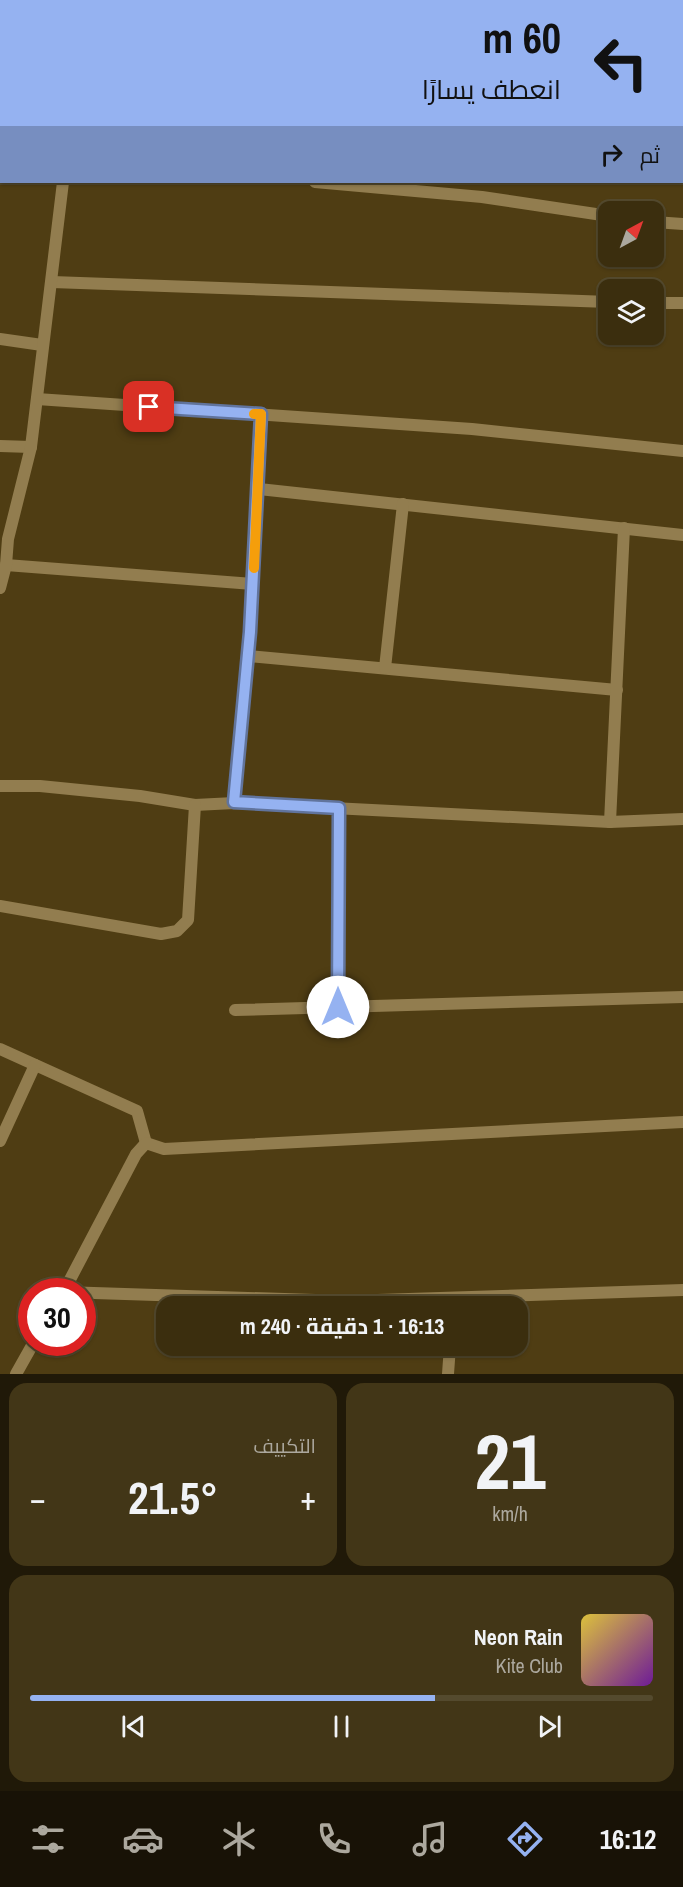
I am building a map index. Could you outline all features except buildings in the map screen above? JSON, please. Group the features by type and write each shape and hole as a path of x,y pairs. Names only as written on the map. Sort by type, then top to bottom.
{"street":[{"path":"0,588 6,566 4,539 31,447 63,183"},
{"path":"341,183 443,187 598,214"},
{"path":"664,223 683,224"},
{"path":"52,282 598,302"},
{"path":"664,303 683,303"},
{"path":"0,339 42,345"},
{"path":"37,399 472,429 683,451"},
{"path":"234,802 248,656 259,489 261,414"},
{"path":"0,446 31,447"},
{"path":"259,489 683,535"},
{"path":"385,668 403,504"},
{"path":"610,822 624,528"},
{"path":"6,566 253,584"},
{"path":"248,656 617,690"},
{"path":"0,786 40,786 195,805 234,802 610,822 683,819"},
{"path":"0,906 161,934 177,931 188,920 195,805"},
{"path":"338,1007 339,808"},
{"path":"235,1010 683,996"},
{"path":"0,1049 137,1111 146,1143"},
{"path":"0,1140 35,1065"},
{"path":"146,1143 164,1149 683,1122"},
{"path":"71,1278 136,1154 146,1143"},
{"path":"528,1298 683,1290"},
{"path":"96,1292 205,1296"},
{"path":"16,1374 26,1356"},
{"path":"448,1374 449,1356"}],"slow traffic":[{"path":"254,414 261,414 254,568"}],"route":[{"path":"149,407 261,414 250,632 234,802 339,808 338,1007"}]}
